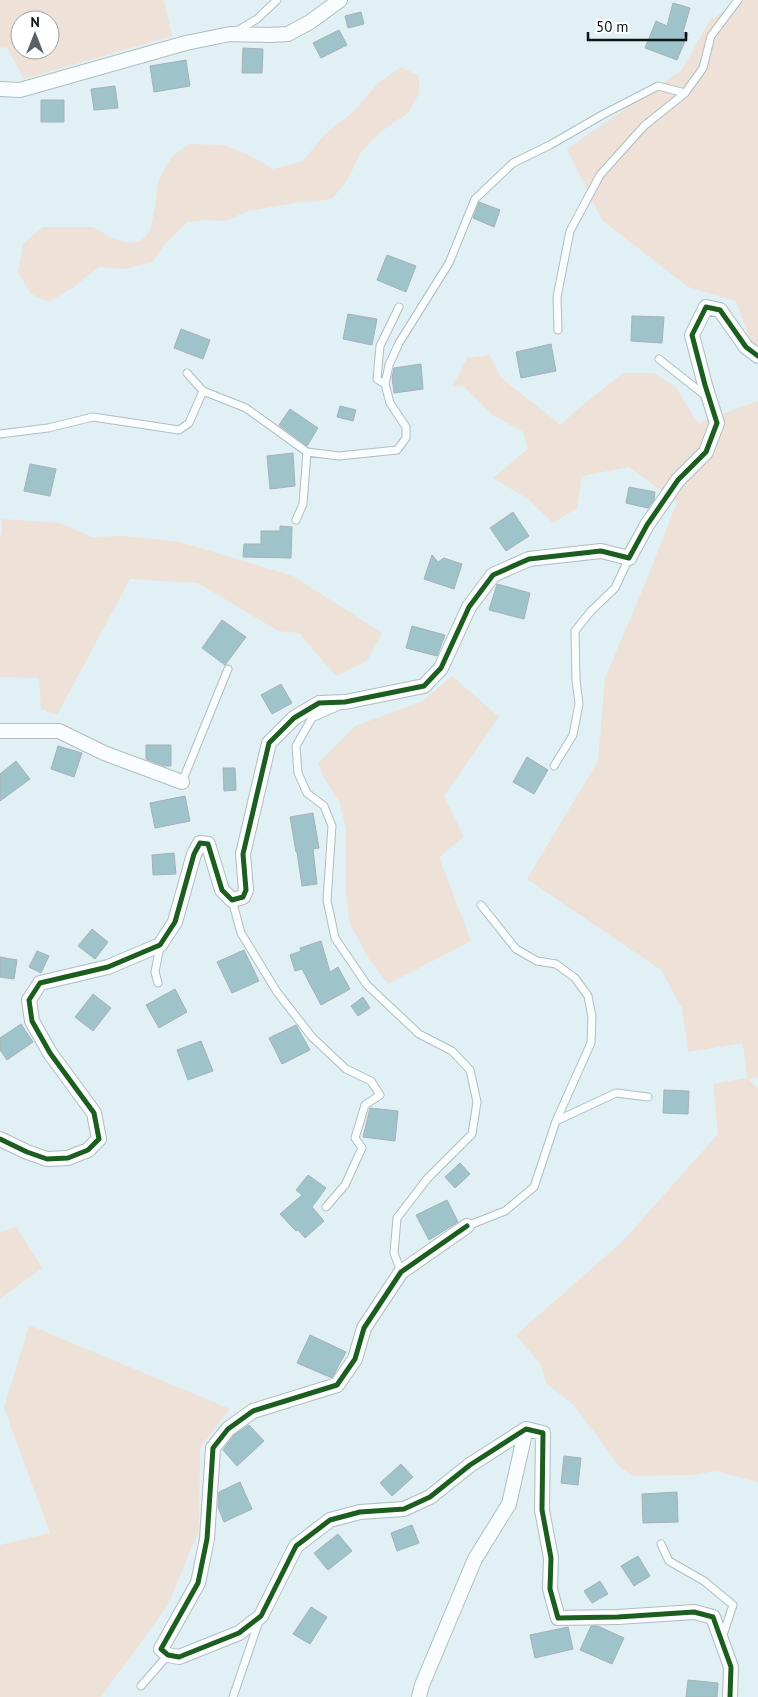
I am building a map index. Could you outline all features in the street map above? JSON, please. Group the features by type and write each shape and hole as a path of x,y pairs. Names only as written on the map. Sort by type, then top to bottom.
{"street":[{"path":"0,89 20,90 186,43 230,34 269,36 288,34 310,22 340,0"},
{"path":"0,1139 47,1159 68,1158 88,1150 98,1139 94,1113 50,1053 32,1021 29,1000 40,983 108,967 160,945 175,922 194,854 200,843 208,844 222,890 232,900 243,897 246,890 243,854 269,743 294,718 319,703 345,702 424,686 441,668 469,607 493,575 529,559 602,551 629,558 647,525 678,480 706,452 717,423 692,335 706,307 720,310 746,347 758,356"},
{"path":"0,731 59,731 104,753 182,782"},
{"path":"467,1226 401,1272 364,1328 355,1359 337,1385 253,1411 228,1429 213,1448 207,1538 198,1583 161,1649 168,1655 179,1657 239,1632 261,1616 296,1546 330,1520 360,1512 404,1508 430,1497 470,1465 526,1430 543,1433 542,1510 551,1558 550,1589 558,1618 618,1617 694,1612 712,1617 731,1667 730,1697"},
{"path":"419,1697 422,1685 475,1559 509,1504 526,1430"}],"lane":[{"path":"230,34 257,19 278,0"},
{"path":"558,330 557,297 570,231 600,175 644,126 685,93 703,68 711,36 738,0"},
{"path":"187,373 203,391 246,408 307,452 339,456 397,450 406,438 406,427 390,403 385,384 389,365 396,350 449,264 475,198 513,163 658,86 685,93"},
{"path":"385,384 377,380 380,346 398,307"},
{"path":"659,359 709,399"},
{"path":"0,434 48,428 93,417 179,430 189,423 203,391"},
{"path":"296,520 303,504 307,452"},
{"path":"554,766 573,735 580,704 576,680 575,631 591,611 615,588 629,558"},
{"path":"182,782 228,669"},
{"path":"345,702 312,718 296,746 298,773 301,780 307,792 324,806 332,826 328,900 335,938 367,985 419,1034 452,1051 470,1070 477,1102 472,1134 427,1179 397,1218 394,1253 401,1272"},
{"path":"232,900 241,933 277,992 312,1037 346,1069 371,1081 380,1095 365,1105 355,1138 362,1148 345,1185 326,1207"},
{"path":"467,1226 505,1212 534,1187 556,1121 591,1043 592,1017 588,996 575,978 556,964 537,961 516,949 481,905"},
{"path":"158,983 155,972 160,945"},
{"path":"556,1121 616,1093 648,1097"},
{"path":"662,1544 669,1561 704,1581 733,1605 721,1640"},
{"path":"233,1697 261,1616"},
{"path":"141,1686 168,1655"}],"shaded area":[{"path":"0,0 164,0 172,36 24,79 14,60 60,60 60,10 10,10 10,53 7,47 0,48"},
{"path":"742,0 758,0 758,362 736,301 688,287 602,220 567,149 682,70 709,21"},
{"path":"401,67 419,76 419,93 409,112 379,133 361,152 348,179 332,199 248,211 225,221 187,222 165,244 152,262 125,269 99,267 72,288 49,302 31,294 18,272 23,244 43,227 93,227 114,239 130,243 142,240 150,231 158,182 172,156 190,144 224,145 249,155 273,169 303,161 323,136 355,110 378,83"},
{"path":"490,355 501,378 561,425 574,412 623,373 653,373 675,386 698,423 758,401 758,1077 748,1079 758,1088 758,1482 715,1471 693,1475 634,1476 619,1466 574,1405 546,1383 541,1365 516,1335 623,1241 718,1134 713,1084 747,1078 743,1043 688,1052 682,1008 661,970 527,879 598,761 605,678 677,502 629,467 582,476 577,508 553,523 528,499 493,478 528,449 523,432 494,416 463,386 452,387 467,358"},
{"path":"2,519 60,523 92,537 124,536 180,542 293,576 382,633 367,661 336,676 299,633 278,631 198,583 130,579 57,715 41,709 39,678 0,677 0,536 2,534"},
{"path":"452,676 499,717 444,796 464,837 439,857 471,941 388,984 369,959 350,924 346,893 346,828 339,801 324,778 318,763 355,726 423,701"},
{"path":"16,1226 42,1268 0,1299 0,1233"},
{"path":"29,1325 230,1409 200,1448 199,1530 168,1605 101,1697 0,1697 0,1545 50,1533 4,1408"}],"building":[{"path":"673,3 690,8 683,32 688,34 677,60 645,48 656,21 667,26"},
{"path":"361,12 364,24 348,28 345,16"},
{"path":"339,30 347,45 321,58 313,43"},
{"path":"243,48 263,49 262,73 242,73"},
{"path":"186,60 190,86 154,92 150,66"},
{"path":"115,86 118,108 94,110 91,89"},
{"path":"41,100 64,100 64,122 41,122"},
{"path":"479,202 500,210 494,227 473,218"},
{"path":"387,255 416,266 406,292 377,280"},
{"path":"348,314 377,319 372,345 343,339"},
{"path":"632,316 664,317 662,343 631,341"},
{"path":"181,329 210,340 203,359 174,348"},
{"path":"551,344 556,371 521,378 516,352"},
{"path":"421,364 423,389 394,393 392,377 394,368"},
{"path":"340,406 356,410 353,421 337,417"},
{"path":"290,409 318,428 307,446 279,425"},
{"path":"293,453 295,486 270,489 267,456"},
{"path":"30,464 56,469 50,496 24,491"},
{"path":"629,487 655,492 654,500 648,508 626,503"},
{"path":"513,512 529,536 506,551 490,528"},
{"path":"280,526 292,527 291,558 243,557 244,544 261,544 261,531 280,531"},
{"path":"432,555 438,562 444,558 462,564 454,589 424,579"},
{"path":"497,584 530,593 524,619 489,610"},
{"path":"222,620 246,637 225,665 202,648"},
{"path":"412,626 445,635 437,656 406,648"},
{"path":"281,684 292,703 272,714 261,695"},
{"path":"146,745 171,745 171,766 164,766 146,759"},
{"path":"58,746 82,753 74,777 51,769"},
{"path":"527,757 548,770 534,794 513,782"},
{"path":"16,761 30,779 0,801 0,774"},
{"path":"223,768 235,768 236,790 224,791"},
{"path":"185,796 190,821 155,828 150,803"},
{"path":"313,813 319,848 313,849 317,884 302,886 290,817"},
{"path":"174,853 176,874 153,875 152,855"},
{"path":"92,929 108,942 95,959 78,946"},
{"path":"321,941 330,972 338,967 350,989 321,1005 302,969 295,971 290,955 301,951 300,948"},
{"path":"244,950 259,981 232,993 217,962"},
{"path":"37,951 49,956 41,973 29,967"},
{"path":"0,957 17,960 14,979 0,977"},
{"path":"175,989 187,1012 159,1028 146,1005"},
{"path":"93,994 111,1008 93,1031 75,1017"},
{"path":"363,997 370,1008 358,1016 351,1006"},
{"path":"21,1024 33,1042 7,1060 0,1050 0,1038"},
{"path":"296,1025 310,1050 282,1064 269,1038"},
{"path":"201,1041 213,1071 188,1080 177,1050"},
{"path":"664,1090 689,1091 688,1114 663,1113"},
{"path":"370,1108 398,1111 395,1141 363,1137"},
{"path":"460,1163 470,1174 455,1188 445,1177"},
{"path":"308,1175 326,1188 312,1207 324,1221 305,1238 280,1214 302,1195 296,1190"},
{"path":"447,1200 458,1222 429,1240 416,1215"},
{"path":"310,1335 346,1352 332,1378 297,1363"},
{"path":"249,1425 264,1441 237,1466 223,1450 234,1435"},
{"path":"564,1456 581,1458 578,1485 561,1483"},
{"path":"401,1464 413,1477 392,1496 380,1483"},
{"path":"240,1482 252,1509 224,1522 218,1507 219,1492"},
{"path":"677,1492 678,1522 643,1523 642,1494"},
{"path":"412,1525 419,1543 397,1551 391,1533"},
{"path":"338,1534 352,1551 328,1570 314,1553"},
{"path":"638,1556 650,1576 634,1586 621,1566"},
{"path":"600,1581 608,1594 592,1603 584,1591"},
{"path":"311,1607 327,1617 310,1644 293,1634"},
{"path":"591,1626 598,1626 624,1638 612,1664 580,1650"},
{"path":"568,1627 573,1649 535,1658 530,1635"},
{"path":"688,1680 718,1683 717,1697 686,1697"}],"cycle path":[{"path":"0,1139 47,1159 68,1158 88,1150 99,1139 94,1113 50,1053 32,1021 29,1000 40,983 108,967 160,945 175,922 194,854 200,843 208,844 222,890 232,900 243,897 246,890 243,854 269,743 294,718 319,703 345,702 424,686 441,668 469,607 493,575 529,559 601,551 629,558 647,525 678,480 706,452 717,423 692,335 706,307 720,310 746,347 758,356"},
{"path":"467,1226 401,1272 364,1328 355,1359 337,1385 253,1411 228,1429 213,1448 207,1539 198,1583 161,1649 168,1655 179,1657 239,1633 261,1616 296,1546 330,1520 360,1512 404,1509 430,1497 470,1465 526,1429 543,1433 542,1510 551,1558 550,1589 558,1618 618,1617 694,1612 713,1617 731,1667 730,1697"}]}
